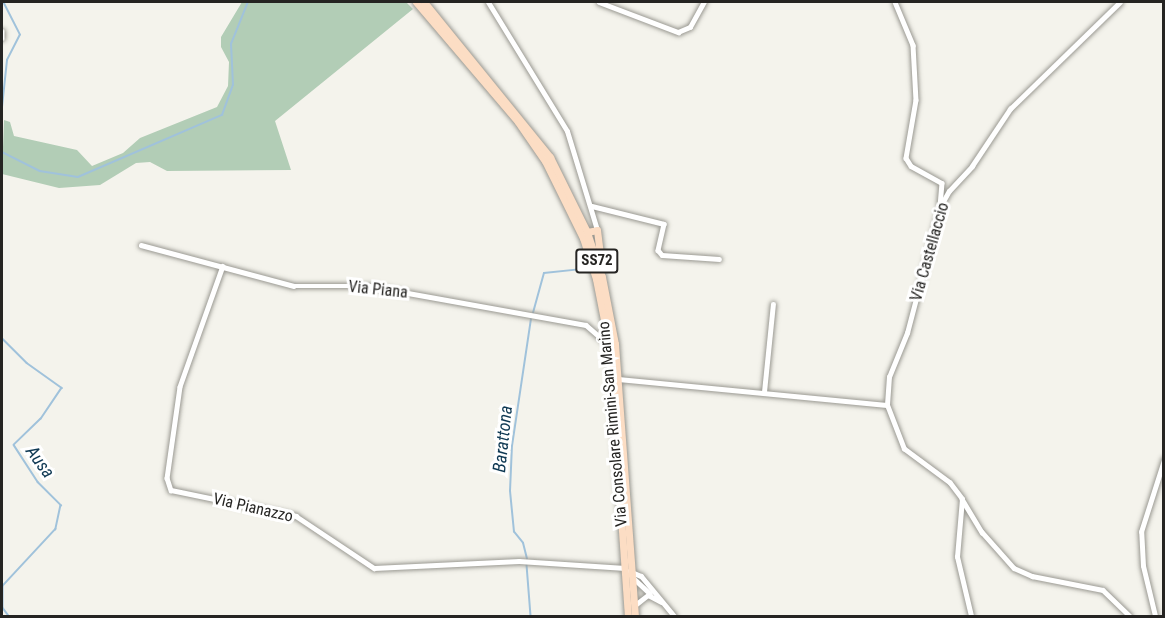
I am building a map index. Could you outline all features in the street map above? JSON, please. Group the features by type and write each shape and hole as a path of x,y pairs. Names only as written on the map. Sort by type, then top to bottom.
{"main road":[{"name":"Via Consolare Rimini-San Marino","path":"416,2 518,122 544,161 583,238 596,279 609,345 628,571 634,613"},
{"name":"SS72","path":"424,2 550,157 592,231"},
{"name":"Via Consolare Rimini-San Marino","path":"592,231 602,277 618,379 628,571 628,616"}],"street":[{"path":"488,2 551,100 567,131 592,206 592,231"},
{"path":"599,2 678,32 690,27 704,2"},
{"path":"896,2 913,45 916,100 906,158 910,166 942,183 940,207"},
{"name":"Via Castellaccio","path":"1120,2 999,122 982,152 949,191 940,207 907,333 891,367 887,405 904,449 950,483 982,532 1014,568 1032,576 1103,590 1130,616"},
{"path":"2,31 2,38"},
{"path":"592,206 664,224 660,254 719,259"},
{"name":"Via Piana","path":"141,245 294,286 369,286 565,321 586,326 609,345"},
{"name":"Via Pianazzo","path":"223,266 180,387 167,478 171,490 296,516 374,568 519,561 628,571"},
{"path":"764,392 772,304"},
{"name":"Via Consolare Rimini-San Marino","path":"618,379 887,405"},
{"path":"1155,616 1143,566 1141,532 1164,460"},
{"path":"962,499 957,557 971,616"},
{"path":"628,571 637,584 663,603"},
{"path":"628,571 641,576 674,616"},
{"path":"634,613 638,599 652,596"}],"green space":[{"path":"242,2 406,2 413,9 275,121 291,170 167,171 150,162 136,163 100,185 59,188 2,174 4,120 10,122 14,136 77,150 92,166 123,153 140,138 217,107 228,86 229,62 221,47 221,37"}],"waterway":[{"path":"2,107 7,60 20,35 3,2"},
{"name":"Ausa","path":"2,152 40,171 78,177 222,115 233,85 231,44 248,2"},
{"name":"Barattona","path":"533,313 544,273 583,269"},
{"name":"Barattona","path":"527,559 523,543 514,532 510,491 512,446 531,319"},
{"name":"Ausa","path":"2,338 27,363 62,388 41,419 14,445 38,482 61,505 56,529 3,586 3,608 9,616"},
{"name":"Barattona","path":"527,565 531,616"}]}
